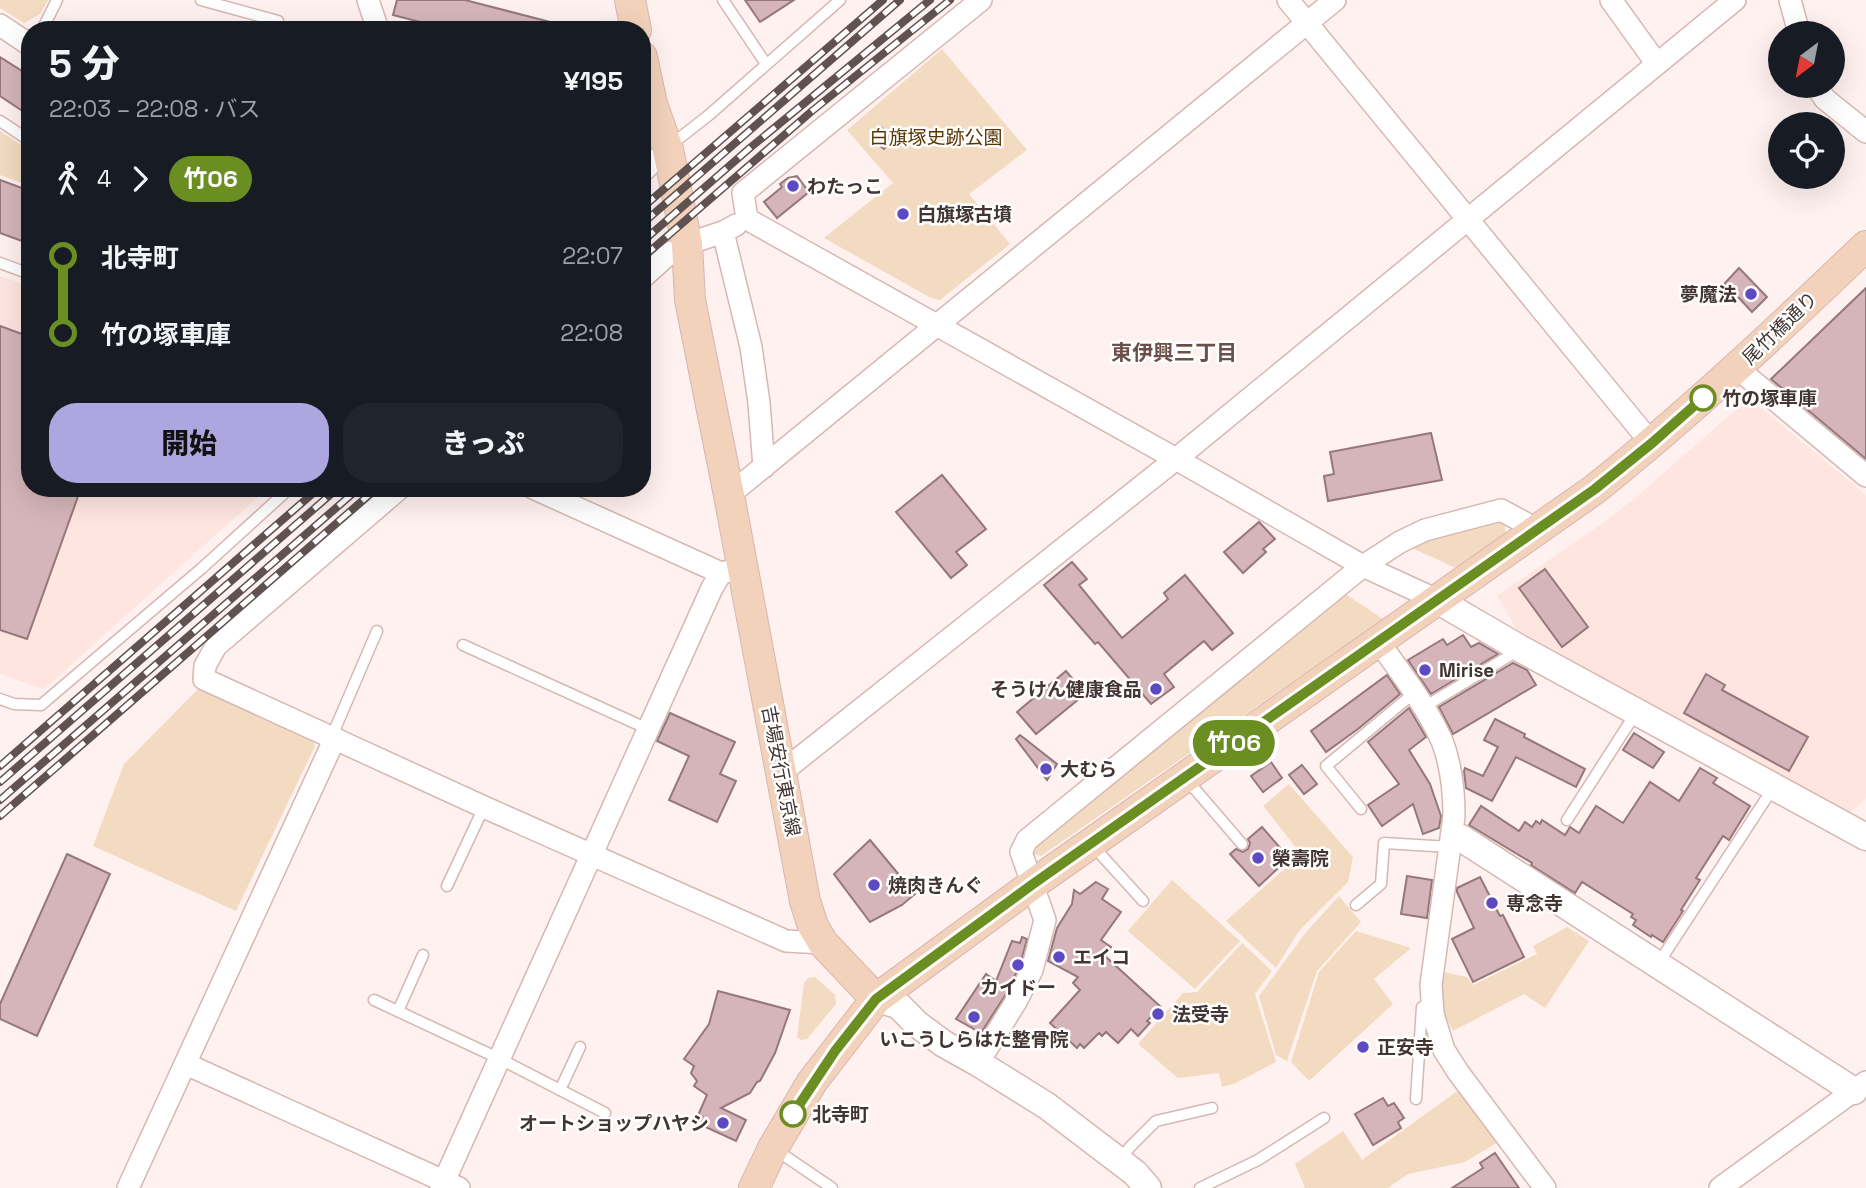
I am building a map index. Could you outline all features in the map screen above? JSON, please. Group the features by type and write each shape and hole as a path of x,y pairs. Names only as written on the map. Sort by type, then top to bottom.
{"main road":[{"path":"630,0 634,21"},
{"name":"吉場安行東京線","path":"651,99 668,149 679,248 729,495 732,571 782,772 805,901 813,926 823,943 876,999"},
{"name":"吉場安行東京線","path":"651,120 652,104"},
{"name":"吉場安行東京線","path":"651,174 679,248"},
{"name":"尾竹橋通り","path":"876,999 1033,884 1595,489 1737,369 1866,246"},
{"path":"754,1188 773,1148 813,1082 876,999"}],"street":[{"path":"368,0 376,21"},
{"path":"747,219 743,192 981,0"},
{"path":"1288,0 1652,443"},
{"path":"729,495 1335,0"},
{"path":"1611,0 1657,64"},
{"path":"782,772 1176,459 1735,0"},
{"path":"1790,0 1796,21"},
{"path":"0,25 21,39"},
{"path":"1824,98 1866,132"},
{"path":"651,271 679,248 723,232 747,219"},
{"path":"747,219 1363,566 1437,600 1521,649 1866,837"},
{"path":"723,232 751,347 764,467"},
{"path":"1737,369 1866,476"},
{"path":"390,497 216,646 205,666 204,678 484,807 786,941 823,943"},
{"path":"186,1064 448,1186 500,1059 712,588 732,571 555,497"},
{"path":"978,1063 1032,970 1045,920 1021,852 1027,841 1363,566 1400,542 1425,530 1501,510 1538,530"},
{"path":"1378,641 1419,700 1443,744 1454,790 1454,840 1431,985 1433,1014 1444,1050 1464,1081 1545,1188"},
{"path":"128,1188 333,737"},
{"path":"1454,840 1862,1090 1720,1188"},
{"path":"876,999 898,1005 917,1024 944,1044 1047,1106 1135,1173 1148,1188"}],"lane":[{"path":"46,21 57,0"},
{"path":"201,0 278,21"},
{"path":"723,0 766,64"},
{"path":"677,140 836,2"},
{"path":"0,121 21,135"},
{"path":"0,263 21,271"},
{"path":"0,699 14,704 41,705 202,568 280,497"},
{"path":"333,737 377,631"},
{"path":"463,645 648,730"},
{"path":"1361,808 1326,766 1419,700 1521,649"},
{"path":"1567,820 1637,711"},
{"path":"1185,777 1242,844"},
{"path":"1658,964 1774,787"},
{"path":"447,886 484,807"},
{"path":"1356,905 1381,884 1384,844 1454,840"},
{"path":"1091,843 1143,901"},
{"path":"398,1011 423,955"},
{"path":"374,1000 500,1059 605,1113"},
{"path":"1416,1099 1422,1007 1432,1002"},
{"path":"560,1090 580,1047"},
{"path":"1119,1161 1156,1121 1212,1108"},
{"path":"1200,1188 1258,1160 1324,1118"},
{"path":"773,1148 832,1188"}],"shaded area":[{"path":"0,276 21,284 21,497 258,497 44,689 0,674"},
{"path":"1749,398 1866,495 1866,798 1850,813 1517,630 1497,596 1610,518"}],"green space":[{"path":"0,0 48,0 40,14 28,21 21,21 0,8"},
{"name":"白旗塚史跡公園","path":"942,49 1027,150 969,194 1010,244 940,300 931,298 824,238 893,183 847,130"},
{"path":"0,131 21,145 21,183 0,175"},
{"path":"1498,522 1505,524 1505,533 1456,568 1412,548 1423,540"},
{"path":"1344,593 1383,619 1041,856 1033,854 1034,849"},
{"path":"201,686 310,735 315,746 236,911 93,846 124,764"},
{"path":"1289,784 1353,857 1348,882 1299,931 1276,968 1226,921 1301,854 1263,806"},
{"path":"1172,880 1240,941 1195,989 1128,931"},
{"path":"1339,896 1361,922 1317,971 1287,1061 1276,1055 1259,996 1307,931"},
{"path":"1567,927 1589,941 1545,1008 1524,994 1453,1031 1441,1007 1443,972 1467,977 1473,985 1537,954 1533,946"},
{"path":"1356,931 1411,948 1374,979 1393,1004 1309,1081 1291,1062 1319,972"},
{"path":"1242,943 1272,971 1255,994 1276,1062 1236,1083 1222,1087 1219,1073 1178,1078 1138,1044 1183,993 1197,992"},
{"path":"815,977 835,995 836,1004 807,1039 801,1040 797,1037 804,983 808,978"},
{"path":"1460,1089 1500,1141 1465,1162 1408,1174 1388,1188 1305,1188 1295,1164 1343,1131 1362,1160"}],"building":[{"path":"397,0 465,0 546,21 416,21 393,15"},
{"path":"745,0 794,0 760,22"},
{"path":"0,57 21,70 21,110 0,96"},
{"path":"881,127 894,138 884,149 871,139"},
{"path":"797,176 809,192 777,218 764,202 782,187 780,184"},
{"path":"0,180 21,188 21,241 0,233"},
{"path":"1739,268 1767,297 1752,312 1725,283"},
{"path":"1866,288 1866,459 1771,379"},
{"path":"0,326 21,334 21,497 78,497 27,639 0,630"},
{"path":"1431,433 1442,480 1328,501 1324,476 1334,474 1330,452"},
{"path":"942,475 986,529 956,552 967,565 951,578 896,512"},
{"path":"1259,522 1275,539 1263,549 1266,552 1243,573 1224,552"},
{"path":"1072,562 1087,579 1079,585 1122,638 1168,599 1164,593 1185,575 1233,633 1212,650 1204,641 1164,674 1174,687 1151,704 1044,585"},
{"path":"1545,569 1588,627 1562,647 1519,588"},
{"path":"1463,635 1471,647 1479,643 1498,654 1431,694 1408,660 1443,639 1447,645"},
{"path":"1513,663 1527,670 1536,685 1453,734 1439,707"},
{"path":"1066,671 1085,694 1036,734 1017,712"},
{"path":"1706,674 1725,685 1722,690 1808,737 1789,771 1684,713"},
{"path":"1387,675 1400,694 1326,752 1311,731"},
{"path":"1409,708 1426,737 1409,750 1430,784 1441,816 1439,828 1423,834 1413,804 1382,826 1368,805 1399,784 1368,742"},
{"path":"670,713 735,742 720,774 736,781 717,822 669,800 689,756 657,741"},
{"path":"1495,719 1585,769 1576,787 1516,757 1492,801 1466,788 1465,768 1483,776 1498,747 1484,740"},
{"path":"1634,733 1664,752 1653,768 1623,750"},
{"path":"1020,735 1057,764 1047,780 1016,739"},
{"path":"1271,762 1282,778 1263,792 1251,776"},
{"path":"1302,765 1317,784 1304,794 1289,775"},
{"path":"1700,768 1717,778 1713,783 1750,806 1729,840 1723,836 1696,878 1700,880 1663,942 1633,925 1636,920 1631,917 1633,914 1582,882 1575,893 1469,825 1481,806 1519,831 1525,822 1532,827 1536,821 1540,824 1542,820 1565,835 1570,827 1579,833 1596,806 1623,823 1650,782 1679,801"},
{"path":"1262,827 1289,858 1259,886 1230,854 1236,849 1243,852 1248,849 1248,839"},
{"path":"870,840 915,894 902,905 870,922 834,874"},
{"path":"67,854 110,874 37,1036 0,1019 0,1004"},
{"path":"1407,876 1432,880 1427,918 1401,914"},
{"path":"1480,877 1524,957 1473,982 1452,939 1474,928 1457,888"},
{"path":"1096,882 1108,889 1102,899 1121,912 1101,940 1111,947 1105,956 1161,1007 1147,1021 1150,1023 1138,1036 1131,1029 1118,1043 1106,1032 1102,1036 1099,1033 1084,1048 1080,1044 1077,1048 1050,1023 1080,990 1073,983 1078,977 1048,961 1057,928 1072,904 1074,890 1080,894"},
{"path":"1022,937 1027,939 1020,965 1006,994 981,1033 956,1019 986,974 996,981 1012,941 1020,943"},
{"path":"718,991 790,1010 775,1053 760,1081 750,1093 721,1108 746,1120 736,1141 699,1124 702,1118 695,1122 707,1095 694,1086 697,1081 691,1073 694,1066 684,1059 709,1024"},
{"path":"1383,1098 1388,1106 1394,1103 1404,1118 1398,1122 1401,1128 1373,1145 1355,1114"},
{"path":"1495,1153 1519,1188 1452,1188 1483,1168 1480,1163"}],"railway":[{"path":"651,200 883,0"},
{"path":"651,216 900,0"},
{"path":"651,234 751,147 930,0"},
{"path":"651,250 812,111 950,0"},
{"path":"0,766 309,497"},
{"path":"0,782 328,497"},
{"path":"0,800 349,497"},
{"path":"0,816 367,497"}],"bus line":[{"name":"竹06","path":"793,1114 835,1051 876,999 1033,884 1595,489 1703,398"}],"place":[{"name":"わたっこ","path":"793,186"},
{"name":"白旗塚古墳","path":"903,214"},
{"name":"夢魔法","path":"1751,294"},
{"name":"竹の塚車庫","path":"1703,398"},
{"name":"Mirise","path":"1425,670"},
{"name":"そうけん健康食品","path":"1156,689"},
{"name":"大むら","path":"1046,769"},
{"name":"榮壽院","path":"1258,858"},
{"name":"焼肉きんぐ","path":"874,885"},
{"name":"専念寺","path":"1492,903"},
{"name":"エイコ","path":"1059,957"},
{"name":"カイドー","path":"1018,965"},
{"name":"法受寺","path":"1158,1014"},
{"name":"いこうしらはた整骨院","path":"974,1017"},
{"name":"正安寺","path":"1363,1047"},
{"name":"北寺町","path":"793,1114"},
{"name":"オートショップハヤシ","path":"723,1123"}],"district":[{"name":"東伊興三丁目","path":"1174,352"}]}
